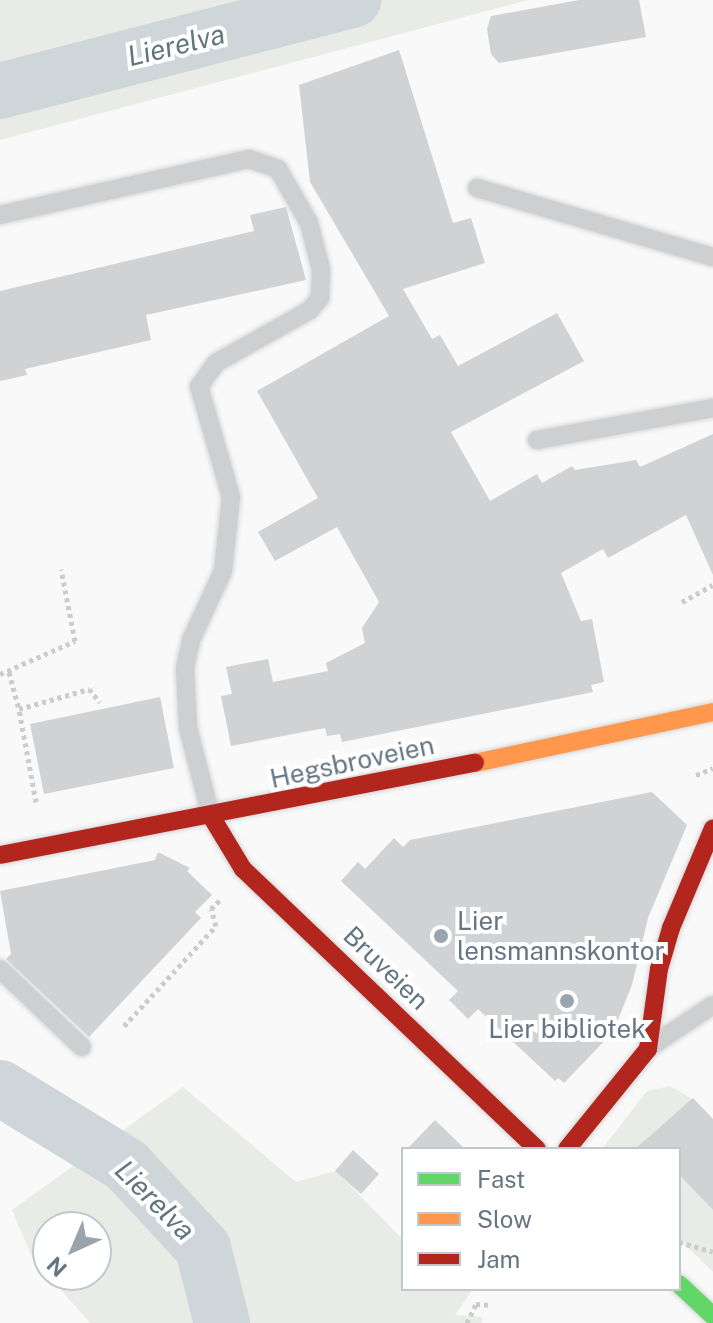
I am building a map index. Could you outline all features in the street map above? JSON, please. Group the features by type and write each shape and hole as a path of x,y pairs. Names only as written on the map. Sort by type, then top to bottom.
{"street":[{"name":"Hegsbroveien","path":"0,855 211,816 713,712"},
{"name":"Bruveien","path":"211,816 243,869 535,1147"},
{"path":"569,1147 648,1049 656,983 671,928 713,828"},
{"path":"681,1286 713,1316"}],"lane":[{"path":"0,215 249,159 278,169 309,223 321,269 320,298 310,310 216,363 199,386 231,497 223,571 191,640 185,669 188,728 211,816"},
{"path":"477,188 713,257"},
{"path":"537,440 713,408"},
{"path":"0,969 82,1047"},
{"path":"648,1049 713,1005"}],"path":[{"path":"0,674 9,672 19,662 71,647 75,641 61,569"},
{"path":"682,602 713,585"},
{"path":"9,672 36,802"},
{"path":"19,709 89,689 100,702"},
{"path":"696,775 713,768"},
{"path":"124,1026 216,926 211,909 227,892"},
{"path":"681,1243 713,1252"},
{"path":"467,1323 476,1304 492,1305"}],"shaded area":[{"path":"0,0 528,0 0,140"},
{"path":"670,1086 693,1099 645,1140 651,1147 604,1147 647,1091"},
{"path":"183,1087 296,1182 336,1171 401,1238 401,1291 472,1291 455,1315 482,1317 482,1323 90,1323 62,1291 112,1291 112,1211 32,1211 32,1257 12,1210"},
{"path":"681,1178 713,1210 713,1272 681,1241"}],"building":[{"path":"579,0 639,0 646,37 499,63 491,54 487,29 491,16"},
{"path":"399,50 453,223 471,218 485,263 403,289 432,339 440,335 458,366 557,313 584,361 451,432 490,501 537,474 542,483 572,466 575,470 636,460 640,467 713,434 713,575 686,515 608,558 603,549 561,573 581,621 592,619 604,682 591,685 593,692 342,742 340,734 327,736 325,728 231,746 221,696 232,694 226,667 268,659 273,682 328,671 326,663 365,643 362,628 379,602 337,527 275,561 258,532 318,498 257,391 389,316 310,182 299,85"},
{"path":"286,207 306,280 146,315 151,340 25,369 27,375 0,381 0,291 254,231 250,215"},
{"path":"160,697 174,768 44,794 30,724"},
{"path":"652,792 687,825 648,918 632,985 613,1032 564,1083 558,1078 555,1081 478,1009 468,1019 449,1000 458,991 341,881 358,862 365,869 394,838 403,847 410,840"},
{"path":"158,852 190,868 187,871 212,895 195,912 201,918 89,1037 6,959 11,954 0,891 155,860"},
{"path":"693,1098 713,1119 713,1210 681,1177 681,1147 637,1147"},
{"path":"435,1120 463,1147 409,1147"},
{"path":"353,1150 379,1174 361,1194 335,1171"}],"waterway":[{"name":"Lierelva","path":"0,91 353,0"},
{"name":"Lierelva","path":"0,1088 126,1165 203,1248 222,1323"}],"traffic: fast":[{"path":"681,1286 713,1316"}],"traffic: slow":[{"path":"475,763 713,712"}],"traffic: jam":[{"path":"0,855 475,763"},
{"path":"211,816 243,869 535,1147"},
{"path":"569,1147 648,1049 659,969 671,928 713,828"}],"place":[{"name":"Lier lensmannskontor","path":"441,936"},
{"name":"Lier bibliotek","path":"567,1001"}]}
